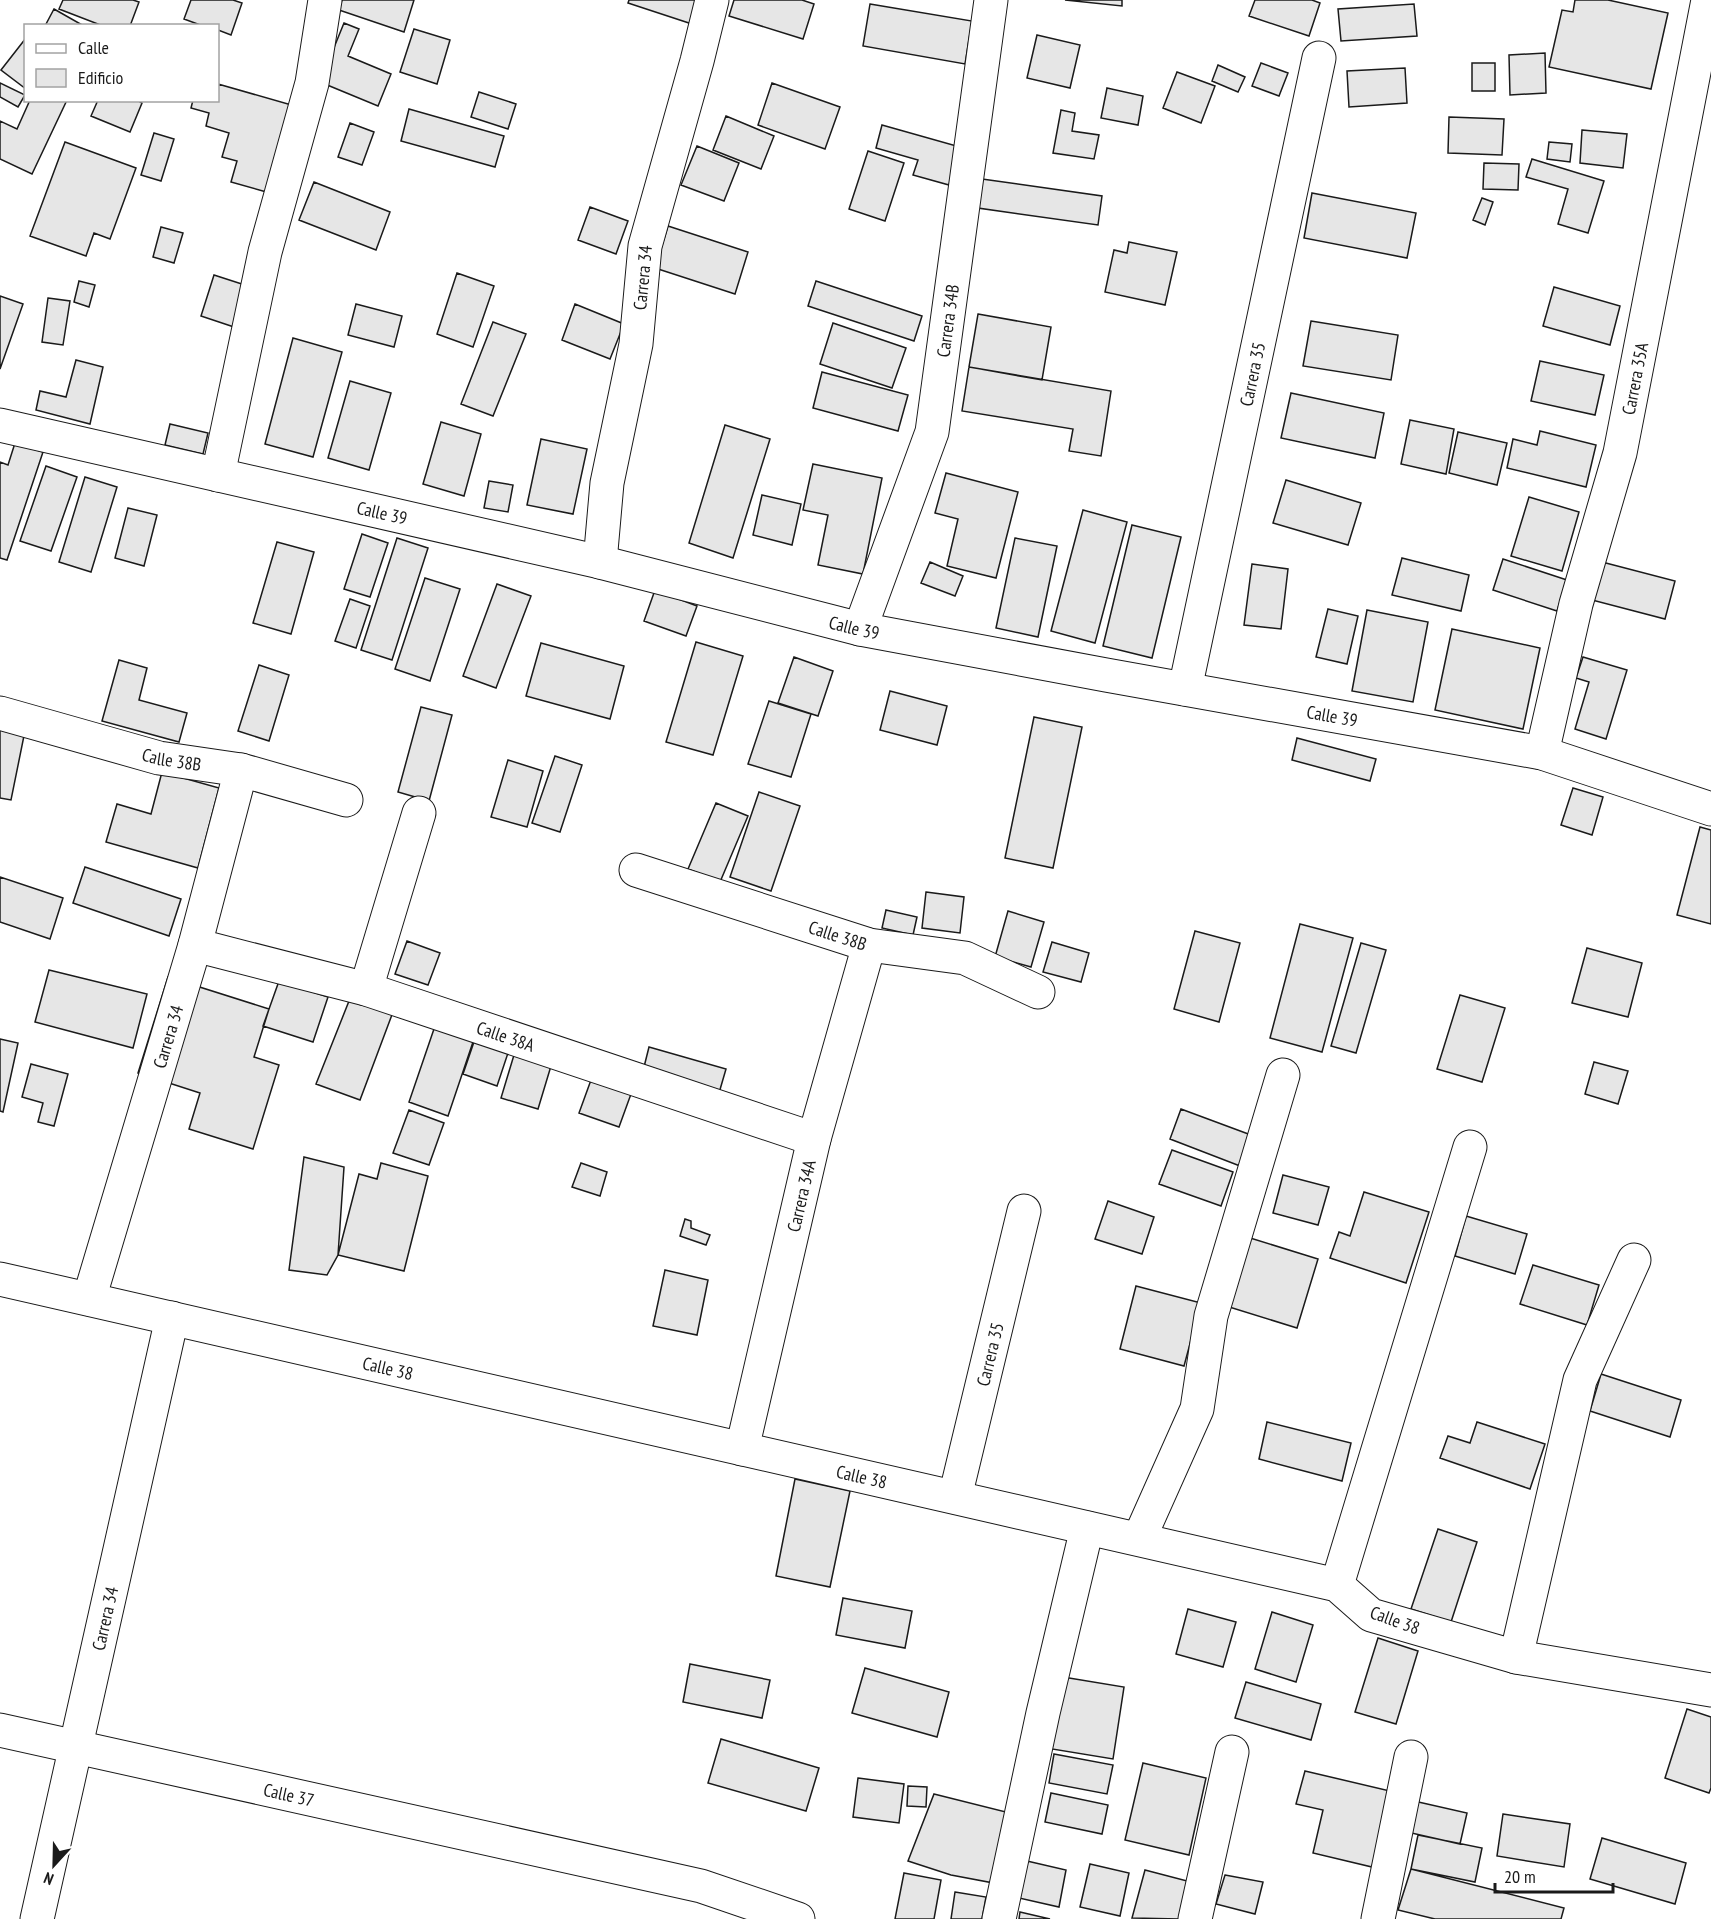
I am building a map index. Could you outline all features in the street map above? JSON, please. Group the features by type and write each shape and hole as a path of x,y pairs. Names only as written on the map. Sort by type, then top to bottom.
{"street":[{"path":"218,476 265,252 312,83 324,0"},
{"name":"Carrera 34","path":"600,562 607,483 636,344 645,246 712,0"},
{"name":"Carrera 34B","path":"860,629 932,432 991,0"},
{"name":"Carrera 35A","path":"1542,753 1576,604 1620,453 1708,0"},
{"name":"Carrera 35","path":"1185,688 1319,58"},
{"name":"Calle 39","path":"0,425 600,562 860,629 1542,753 1711,809"},
{"name":"Calle 38B","path":"0,713 159,758 241,770 346,800"},
{"name":"Carrera 34","path":"89,1299 195,945 241,770"},
{"path":"366,989 419,813"},
{"name":"Calle 38B","path":"636,870 869,945 964,958 1038,992"},
{"name":"Calle 38A","path":"195,945 366,989 814,1139"},
{"name":"Carrera 34A","path":"742,1449 814,1139 869,945"},
{"path":"1139,1539 1197,1409 1211,1316 1283,1075"},
{"path":"1337,1585 1470,1147"},
{"name":"Carrera 35","path":"955,1497 1024,1211"},
{"path":"1516,1657 1580,1380 1634,1260"},
{"name":"Calle 38","path":"0,1279 1337,1585 1371,1615 1516,1657 1711,1690"},
{"name":"Carrera 34","path":"37,1919 172,1318"},
{"path":"999,1919 1043,1713 1087,1528"},
{"name":"Calle 37","path":"0,1730 701,1886 798,1919"},
{"path":"1195,1919 1232,1752"},
{"path":"1378,1919 1412,1757"}],"building":[{"path":"63,0 133,0 139,2 131,24 98,24 59,9"},
{"path":"191,0 233,0 242,3 231,35 219,30 219,24 198,24 184,19"},
{"path":"342,0 414,0 404,32 339,10"},
{"path":"629,0 704,0 695,25 628,3"},
{"path":"734,0 802,0 814,4 803,39 729,16"},
{"path":"1065,0 1122,0 1122,6"},
{"path":"1255,0 1312,0 1320,3 1309,36 1249,16"},
{"path":"1575,0 1608,0 1668,13 1651,89 1549,67 1562,10 1573,12"},
{"path":"870,4 972,21 965,64 863,46"},
{"path":"1414,4 1417,36 1341,41 1338,9"},
{"path":"54,9 80,24 46,24"},
{"path":"344,23 359,29 348,56 391,74 378,106 320,82"},
{"path":"414,29 450,40 437,84 400,72"},
{"path":"1037,35 1080,45 1070,88 1027,78"},
{"path":"24,41 24,87 1,70"},
{"path":"1545,53 1546,93 1510,95 1509,55"},
{"path":"1261,63 1288,73 1279,96 1252,86"},
{"path":"1472,63 1495,63 1495,91 1472,91"},
{"path":"1218,65 1245,77 1238,92 1212,81"},
{"path":"1405,68 1407,103 1349,107 1347,71"},
{"path":"1177,72 1215,86 1201,123 1163,108"},
{"path":"0,83 24,95 18,107 0,97"},
{"path":"772,83 840,107 825,149 758,125"},
{"path":"219,84 295,106 270,193 231,182 237,161 222,157 229,133 206,126 209,113 191,108 192,102 219,102"},
{"path":"1107,88 1143,96 1138,125 1101,118"},
{"path":"479,92 516,104 508,129 471,117"},
{"path":"29,102 66,102 32,174 0,159 0,121 17,129"},
{"path":"97,102 142,103 130,132 91,116"},
{"path":"409,109 504,136 495,167 401,141"},
{"path":"1061,110 1075,113 1072,131 1099,135 1094,159 1053,153"},
{"path":"726,116 774,136 761,169 713,150"},
{"path":"1449,117 1504,119 1502,155 1448,153"},
{"path":"350,123 374,132 362,165 338,157"},
{"path":"882,125 960,147 949,185 913,175 918,160 876,148"},
{"path":"1582,130 1627,134 1623,168 1580,163"},
{"path":"154,133 174,139 161,181 141,175"},
{"path":"65,142 136,168 110,239 94,233 86,256 30,236"},
{"path":"1549,142 1572,144 1570,162 1547,159"},
{"path":"697,146 739,163 724,201 681,185"},
{"path":"868,151 904,163 885,221 849,209"},
{"path":"1532,159 1604,181 1588,233 1558,224 1568,189 1526,177"},
{"path":"1484,163 1519,164 1518,190 1483,189"},
{"path":"982,179 1102,196 1098,225 978,208"},
{"path":"314,182 390,212 376,250 299,220"},
{"path":"1312,193 1416,213 1407,258 1304,238"},
{"path":"1482,198 1493,202 1485,225 1473,220"},
{"path":"590,207 628,221 616,254 578,240"},
{"path":"668,226 748,252 735,294 655,268"},
{"path":"161,227 183,233 174,263 153,257"},
{"path":"1129,242 1177,252 1165,305 1105,292 1114,250 1127,253"},
{"path":"457,273 494,286 473,347 437,334"},
{"path":"214,275 248,286 234,327 201,316"},
{"path":"79,281 95,285 89,307 74,302"},
{"path":"816,281 922,316 914,341 808,306"},
{"path":"1554,287 1620,306 1610,345 1543,326"},
{"path":"0,296 23,304 0,369"},
{"path":"48,298 70,301 63,345 42,342"},
{"path":"356,304 402,316 394,347 348,335"},
{"path":"575,304 624,324 610,359 562,340"},
{"path":"978,314 1051,327 1042,380 969,367"},
{"path":"1311,321 1398,335 1391,380 1303,366"},
{"path":"493,322 526,334 493,416 461,404"},
{"path":"833,323 906,348 892,388 820,364"},
{"path":"293,338 342,352 313,457 265,444"},
{"path":"76,360 103,367 90,424 36,410 40,391 66,397"},
{"path":"1540,361 1604,375 1595,415 1531,401"},
{"path":"969,367 1111,391 1101,456 1069,451 1073,429 962,411"},
{"path":"822,372 908,395 898,431 813,408"},
{"path":"350,381 391,393 369,470 328,458"},
{"path":"1291,393 1384,413 1375,458 1281,438"},
{"path":"1410,420 1454,429 1446,474 1401,464"},
{"path":"441,422 481,434 464,496 423,484"},
{"path":"170,424 208,433 203,454 165,445"},
{"path":"725,425 770,439 733,558 689,543"},
{"path":"1540,431 1596,445 1586,487 1507,468 1513,439 1537,445"},
{"path":"1458,432 1507,443 1497,485 1449,473"},
{"path":"541,439 587,449 573,514 527,505"},
{"path":"15,443 43,452 7,560 0,558 0,462 8,465"},
{"path":"813,464 882,478 863,574 818,565 828,515 803,510"},
{"path":"46,466 77,477 51,551 20,541"},
{"path":"946,473 1018,492 996,578 947,566 958,519 935,513"},
{"path":"85,477 117,487 91,572 59,562"},
{"path":"1286,480 1361,503 1348,545 1273,523"},
{"path":"489,481 513,485 508,512 484,508"},
{"path":"762,495 801,504 792,545 753,535"},
{"path":"1529,497 1579,512 1562,571 1511,556"},
{"path":"128,508 157,515 144,566 115,558"},
{"path":"1083,510 1127,522 1095,643 1051,631"},
{"path":"1132,525 1181,537 1152,658 1103,646"},
{"path":"362,534 388,543 370,597 344,589"},
{"path":"397,538 428,548 392,660 361,650"},
{"path":"1015,538 1057,546 1038,637 996,628"},
{"path":"277,542 314,552 291,634 253,623"},
{"path":"1402,558 1469,575 1461,611 1392,595"},
{"path":"1503,559 1567,580 1557,611 1493,590"},
{"path":"930,562 963,576 955,596 921,583"},
{"path":"1602,562 1675,581 1665,619 1592,600"},
{"path":"1252,564 1288,569 1281,629 1244,625"},
{"path":"425,578 460,589 430,681 395,669"},
{"path":"497,584 531,596 496,688 463,676"},
{"path":"655,590 697,606 686,636 644,621"},
{"path":"350,599 370,606 356,648 335,641"},
{"path":"1328,609 1358,616 1347,664 1316,657"},
{"path":"1367,610 1428,622 1413,702 1352,691"},
{"path":"1452,629 1540,648 1523,729 1435,710"},
{"path":"696,642 743,656 713,755 666,742"},
{"path":"541,643 624,666 610,719 526,696"},
{"path":"794,657 833,671 818,716 778,703"},
{"path":"1583,657 1627,670 1606,739 1575,729 1589,682 1576,678"},
{"path":"119,660 147,668 139,700 187,713 179,742 102,721"},
{"path":"259,665 289,675 269,741 238,731"},
{"path":"890,691 947,706 937,745 880,730"},
{"path":"0,700 30,706 11,800 0,798"},
{"path":"769,701 811,714 791,777 748,764"},
{"path":"421,707 452,715 429,801 398,792"},
{"path":"1034,717 1082,727 1053,868 1005,858"},
{"path":"1297,738 1376,759 1370,781 1292,760"},
{"path":"555,756 582,765 560,832 532,823"},
{"path":"508,760 543,771 527,827 491,817"},
{"path":"162,772 219,788 198,868 106,842 117,804 151,814"},
{"path":"1573,788 1603,797 1592,835 1561,825"},
{"path":"759,792 800,806 771,891 730,877"},
{"path":"716,803 748,816 720,882 688,869"},
{"path":"1700,827 1711,830 1711,924 1677,915"},
{"path":"85,867 181,899 169,936 73,903"},
{"path":"0,877 63,898 50,939 0,922"},
{"path":"926,892 964,897 960,933 922,928"},
{"path":"886,910 917,917 913,935 882,928"},
{"path":"1008,911 1044,922 1031,967 995,957"},
{"path":"1300,924 1353,938 1322,1052 1270,1038"},
{"path":"1195,931 1240,943 1219,1022 1174,1009"},
{"path":"407,941 440,953 428,985 395,974"},
{"path":"1052,942 1089,953 1081,982 1043,972"},
{"path":"1361,943 1386,950 1356,1053 1331,1046"},
{"path":"1587,948 1642,963 1628,1017 1572,1003"},
{"path":"49,970 147,994 133,1048 35,1022"},
{"path":"168,977 269,1009 254,1057 279,1065 253,1149 189,1129 200,1093 138,1073"},
{"path":"279,981 328,997 313,1042 263,1026"},
{"path":"1460,995 1505,1008 1482,1082 1437,1069"},
{"path":"351,996 393,1012 360,1100 316,1084"},
{"path":"435,1026 474,1039 448,1116 409,1102"},
{"path":"476,1036 510,1047 497,1086 463,1074"},
{"path":"0,1039 18,1043 3,1112 0,1111"},
{"path":"517,1045 554,1056 538,1109 501,1098"},
{"path":"649,1047 726,1069 719,1093 643,1071"},
{"path":"1594,1062 1628,1071 1618,1104 1585,1094"},
{"path":"31,1064 68,1074 54,1126 38,1122 43,1103 22,1097"},
{"path":"591,1080 631,1094 619,1127 579,1113"},
{"path":"1181,1109 1251,1135 1240,1166 1170,1139"},
{"path":"409,1110 444,1123 429,1165 393,1153"},
{"path":"1172,1150 1233,1172 1221,1206 1159,1184"},
{"path":"304,1157 344,1167 338,1255 327,1275 289,1270"},
{"path":"381,1163 428,1176 404,1271 338,1255 359,1174 377,1179"},
{"path":"581,1163 607,1172 600,1196 572,1187"},
{"path":"1283,1175 1329,1187 1318,1225 1273,1213"},
{"path":"1364,1192 1429,1212 1406,1283 1330,1258 1339,1232 1350,1236"},
{"path":"1108,1201 1154,1217 1142,1254 1095,1239"},
{"path":"1466,1216 1527,1234 1515,1274 1455,1256"},
{"path":"685,1219 691,1221 691,1228 710,1235 706,1245 680,1236"},
{"path":"1247,1237 1318,1259 1297,1328 1226,1306"},
{"path":"1533,1265 1599,1285 1587,1325 1520,1304"},
{"path":"665,1270 708,1280 697,1335 653,1326"},
{"path":"1136,1286 1201,1303 1184,1366 1120,1349"},
{"path":"1601,1374 1681,1400 1670,1437 1590,1411"},
{"path":"1267,1422 1351,1443 1342,1481 1259,1459"},
{"path":"1477,1422 1545,1444 1530,1489 1440,1458 1448,1436 1470,1443"},
{"path":"795,1479 850,1491 830,1587 776,1576"},
{"path":"1438,1529 1477,1542 1451,1622 1411,1609"},
{"path":"843,1598 912,1611 905,1648 836,1635"},
{"path":"1188,1609 1236,1622 1223,1667 1176,1654"},
{"path":"1272,1612 1313,1625 1296,1682 1255,1669"},
{"path":"1378,1638 1418,1651 1396,1724 1355,1712"},
{"path":"690,1664 770,1680 762,1718 683,1702"},
{"path":"865,1668 949,1692 937,1737 852,1713"},
{"path":"1063,1677 1124,1687 1113,1759 1052,1749"},
{"path":"1246,1682 1321,1704 1311,1740 1235,1718"},
{"path":"1687,1709 1711,1717 1711,1788 1709,1793 1665,1778"},
{"path":"721,1739 819,1768 806,1811 708,1783"},
{"path":"1054,1754 1113,1765 1107,1794 1049,1783"},
{"path":"1143,1763 1206,1778 1189,1855 1125,1840"},
{"path":"1305,1771 1390,1791 1372,1867 1313,1853 1323,1810 1296,1804"},
{"path":"858,1778 904,1784 899,1823 853,1817"},
{"path":"908,1786 927,1787 926,1807 907,1806"},
{"path":"1051,1793 1108,1805 1102,1834 1045,1822"},
{"path":"934,1794 1006,1812 999,1884 951,1875 908,1861"},
{"path":"1414,1801 1467,1813 1460,1844 1407,1832"},
{"path":"1503,1814 1570,1824 1564,1867 1497,1856"},
{"path":"1418,1835 1482,1848 1475,1882 1411,1869"},
{"path":"1602,1838 1686,1863 1675,1904 1590,1879"},
{"path":"1027,1861 1066,1870 1059,1907 1019,1898"},
{"path":"1090,1864 1129,1873 1120,1916 1080,1907"},
{"path":"1411,1869 1564,1908 1561,1919 1435,1919 1398,1910"},
{"path":"1145,1870 1191,1882 1180,1919 1132,1918"},
{"path":"904,1873 941,1880 934,1919 895,1919"},
{"path":"1225,1875 1263,1882 1255,1914 1216,1904"},
{"path":"955,1892 986,1897 982,1919 951,1919"},
{"path":"1020,1912 1050,1919 1019,1919"}]}
